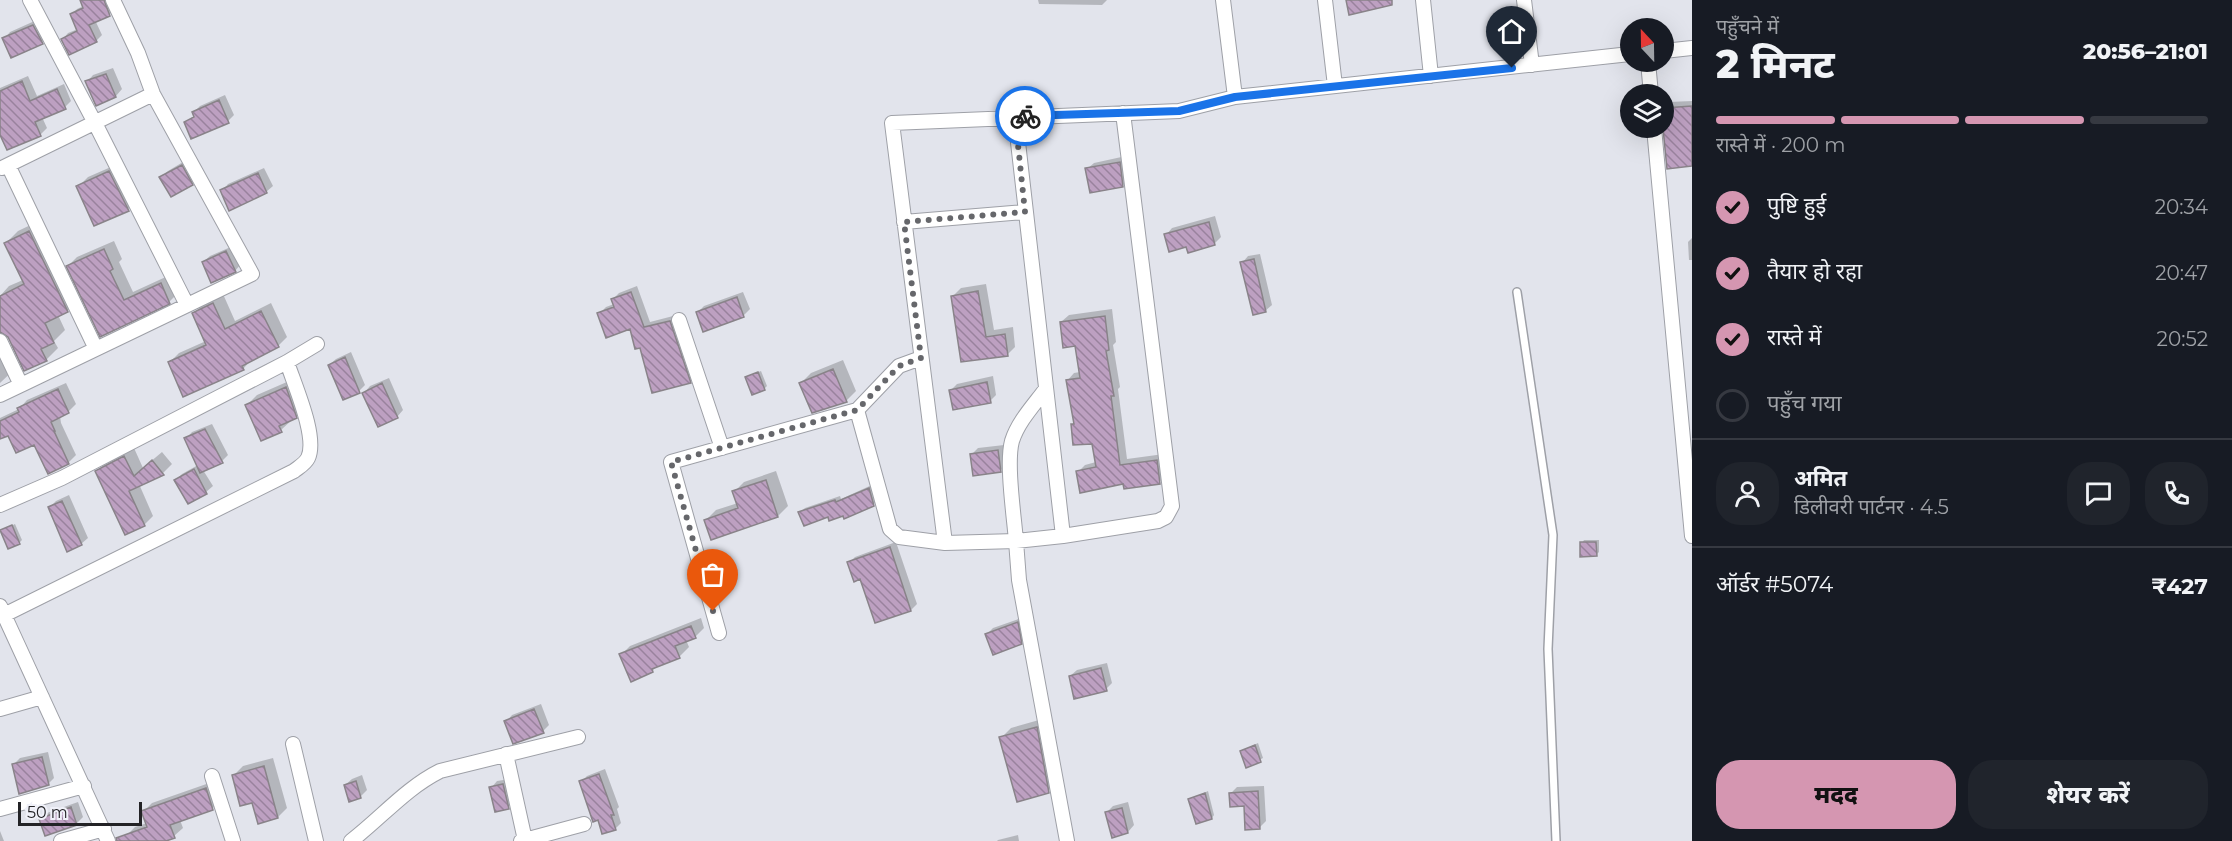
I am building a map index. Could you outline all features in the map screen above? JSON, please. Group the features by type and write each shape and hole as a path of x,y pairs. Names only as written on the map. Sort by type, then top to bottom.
{"street":[{"path":"30,0 187,305"},
{"path":"0,395 252,274 153,94 138,53 113,0"},
{"path":"1223,0 1235,97"},
{"path":"1325,0 1335,86"},
{"path":"1423,0 1431,76"},
{"path":"1524,0 1532,65"},
{"path":"1674,50 1692,48"},
{"path":"945,543 892,123 1015,116 1179,111 1235,97 1620,55"},
{"path":"96,349 3,166 153,94"},
{"path":"857,410 890,529 899,537 945,543 1016,541 1158,521 1166,517 1172,506 1123,112"},
{"path":"1015,116 1063,536"},
{"path":"1655,138 1692,536"},
{"path":"904,222 1025,212"},
{"path":"679,320 722,448"},
{"path":"0,341 21,385"},
{"path":"0,505 62,478 287,362 317,344"},
{"path":"719,633 671,462 857,410 899,366 921,358"},
{"path":"61,841 106,835 2,611 294,471 304,463 309,457 311,437 287,362"},
{"path":"1045,390 1020,423 1011,444 1010,458 1019,580 1067,841"},
{"path":"0,709 42,697"},
{"path":"351,841 424,779 458,765 578,737"},
{"path":"293,744 315,841"},
{"path":"506,754 523,840 584,824"},
{"path":"212,776 233,841"},
{"path":"0,809 84,786"}],"lane":[{"path":"1517,292 1553,535 1548,649 1556,841"}],"building":[{"path":"80,0 104,0 110,16 89,25 97,42 69,55 61,39 77,31 70,14 83,8"},
{"path":"1346,0 1392,0 1392,5 1349,15"},
{"path":"33,25 43,44 11,58 2,38"},
{"path":"106,74 116,97 96,106 85,81"},
{"path":"22,81 30,101 57,89 66,109 35,122 41,136 7,150 0,135 0,91"},
{"path":"219,100 229,123 191,139 184,122 194,117 192,112"},
{"path":"1692,106 1692,166 1667,169 1664,138 1674,138 1674,107"},
{"path":"1120,162 1123,187 1090,193 1085,168"},
{"path":"182,165 193,185 171,197 159,177"},
{"path":"109,171 129,211 94,226 76,186"},
{"path":"258,173 267,193 229,211 220,190"},
{"path":"1209,222 1215,245 1188,253 1186,247 1169,252 1164,234"},
{"path":"29,231 68,312 45,323 54,343 41,349 47,361 24,371 8,337 0,332 0,296 24,284 4,243"},
{"path":"104,249 113,269 110,271 124,300 161,283 170,304 100,337 66,266"},
{"path":"226,251 236,272 211,283 202,262"},
{"path":"1254,259 1266,312 1253,315 1240,262"},
{"path":"978,291 986,337 1005,334 1008,356 961,362 951,296"},
{"path":"631,292 644,327 670,321 691,383 652,393 640,348 635,349 630,329 606,338 597,313 614,307 611,299"},
{"path":"737,297 744,317 703,332 696,312"},
{"path":"213,303 225,329 261,311 279,347 242,366 244,370 183,397 168,362 206,345 192,313"},
{"path":"1105,316 1109,350 1106,351 1114,396 1111,396 1120,465 1157,460 1160,484 1124,489 1123,484 1080,493 1076,471 1096,467 1092,444 1073,445 1071,424 1074,424 1066,380 1080,378 1075,346 1063,348 1060,322"},
{"path":"345,357 360,393 343,400 328,365"},
{"path":"833,369 847,402 812,413 799,383"},
{"path":"758,372 765,390 752,395 745,377"},
{"path":"987,382 991,403 953,410 949,390"},
{"path":"382,383 398,418 378,427 362,393"},
{"path":"286,387 297,418 279,426 282,432 261,441 245,405"},
{"path":"58,389 69,413 51,422 69,464 48,474 34,445 16,453 8,436 0,439 0,421 19,412 17,408"},
{"path":"205,429 223,463 200,473 184,438"},
{"path":"998,450 1001,472 973,476 970,454"},
{"path":"124,456 134,476 152,460 164,475 129,491 145,526 125,535 95,471"},
{"path":"194,469 207,494 188,504 174,480"},
{"path":"766,480 778,517 711,540 704,520 738,508 732,491"},
{"path":"869,488 874,506 844,519 843,516 829,521 828,517 804,526 798,512 835,500 836,502"},
{"path":"62,501 82,545 67,552 48,507"},
{"path":"12,525 20,544 8,549 0,530"},
{"path":"1580,542 1596,542 1597,556 1580,557"},
{"path":"890,547 911,611 875,623 860,579 854,582 847,562"},
{"path":"1018,622 1022,644 993,655 985,634"},
{"path":"691,626 696,638 675,646 680,658 652,669 653,672 631,682 619,654"},
{"path":"1101,668 1107,691 1074,699 1069,676"},
{"path":"534,709 544,733 513,744 504,721"},
{"path":"1037,727 1049,793 1017,802 999,737"},
{"path":"1255,745 1261,762 1246,768 1240,751"},
{"path":"42,757 49,785 19,794 12,764"},
{"path":"264,766 278,818 258,824 252,803 240,806 232,775"},
{"path":"599,774 614,815 611,815 616,830 602,834 598,820 593,822 579,781"},
{"path":"356,781 361,798 349,802 344,785"},
{"path":"503,784 509,809 495,812 489,787"},
{"path":"206,788 213,810 170,825 175,838 166,841 117,841 116,838 147,827 141,811"},
{"path":"1258,791 1260,829 1245,830 1244,806 1230,807 1229,793"},
{"path":"1205,793 1212,819 1196,824 1188,799"},
{"path":"71,807 77,825 45,836 39,819"},
{"path":"1122,808 1128,833 1112,838 1105,812"}],"way so far":[{"path":"713,611 671,462 857,410 899,366 921,358 904,222 1025,212 1015,116 1025,116"}],"route":[{"path":"1025,116 1179,111 1235,97 1512,68"}]}
